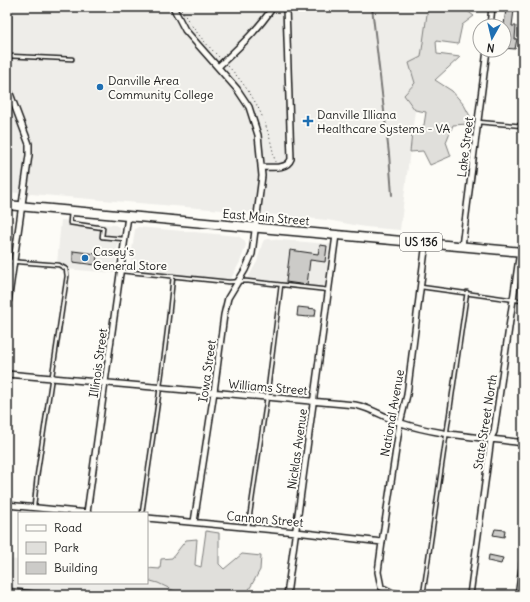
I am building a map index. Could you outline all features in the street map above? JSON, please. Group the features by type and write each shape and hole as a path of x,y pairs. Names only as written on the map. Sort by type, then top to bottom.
{"main road":[{"name":"East Main Street","path":"7,205 426,242 522,252"}],"street":[{"path":"7,310 29,155 29,144 9,91 8,7"},
{"name":"Iowa Street","path":"173,7 185,30 237,89 252,113 258,135 262,176 252,254 245,270 228,298 224,315 194,522"},
{"path":"218,68 260,24 272,7"},
{"path":"261,167 274,168 285,166 291,159 286,7"},
{"path":"491,18 492,7"},
{"name":"Lake Street","path":"462,246 486,58"},
{"name":"Illinois Street","path":"88,512 128,216"},
{"name":"Nicklas Avenue","path":"287,595 336,235"},
{"name":"National Avenue","path":"404,595 393,593 381,587 378,572 400,423 407,395 426,242"},
{"name":"State Street North","path":"470,595 491,438 494,432 522,252"},
{"name":"Williams Street","path":"7,374 355,404 400,423 429,430 523,443"},
{"path":"7,505 77,512"},
{"name":"Cannon Street","path":"148,518 296,532 382,542"}],"lane":[{"path":"8,56 72,59"},
{"path":"478,122 523,126"},
{"path":"71,211 70,223 103,228 102,236 125,239"},
{"path":"7,261 59,265 66,269 67,276 34,508"},
{"path":"121,271 329,290"},
{"path":"142,512 170,313 173,276"},
{"path":"248,528 277,322 280,285"},
{"path":"421,287 467,292 523,301"},
{"path":"423,595 447,433 451,393 467,292"},
{"path":"517,595 523,551"},
{"path":"7,590 55,595"}],"shaded area":[{"path":"7,7 428,7 400,230 365,227 327,220 7,192"},
{"path":"7,216 13,223 8,261"},
{"path":"61,220 115,225 119,227 120,231 114,273 66,269 57,264"},
{"path":"138,227 238,236 244,240 246,245 240,262 229,282 129,272 135,229"},
{"path":"268,239 330,244 324,290 246,281 257,262 264,240"},
{"path":"7,559 18,560 18,584 148,584 148,580 158,583 183,595 7,595"}],"green space":[{"path":"428,7 462,7 474,16 462,25 458,44 436,41 437,54 460,57 435,80 452,91 464,105 470,116 468,124 453,125 446,142 451,156 430,165 423,151 410,152 412,133 424,125 426,112 415,110 404,95 415,83 409,63 421,57"},
{"path":"206,531 219,533 219,564 224,569 242,554 261,556 260,570 246,595 183,595 158,583 148,580 148,568 160,569 161,559 172,558 186,540 197,539 195,565 201,567"}],"building":[{"path":"506,9 514,10 512,26 512,18 505,18"},
{"path":"512,26 516,26 515,39 517,39 515,49 512,49"},
{"path":"320,245 327,246 325,262 310,260 307,285 286,282 290,250 318,254"},
{"name":"Casey's General Store","path":"73,251 97,254 96,265 73,262"},
{"path":"298,307 316,309 315,316 297,316"},
{"path":"495,529 505,530 504,537 493,535"},
{"path":"489,555 503,558 501,564 488,561"}],"waterway":[{"path":"372,7 389,154 392,195"}],"place":[{"name":"Danville Area Community College","path":"100,87"},
{"name":"Danville Illiana Healthcare Systems - VA","path":"308,121"},
{"name":"Casey's General Store","path":"85,258"}]}
